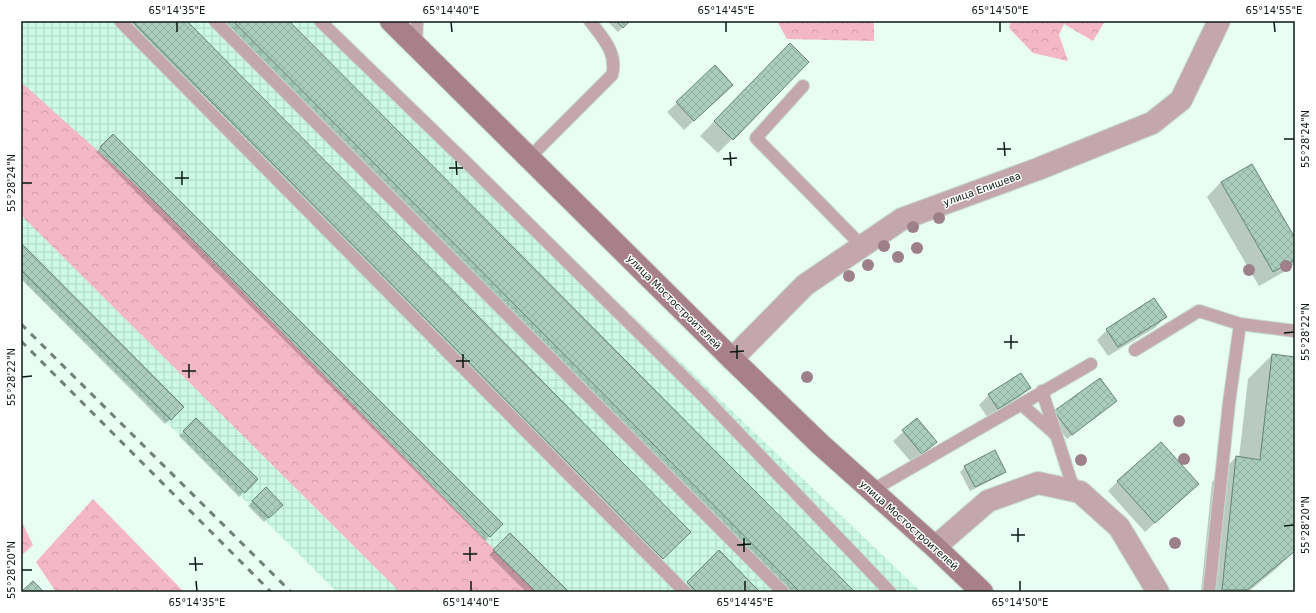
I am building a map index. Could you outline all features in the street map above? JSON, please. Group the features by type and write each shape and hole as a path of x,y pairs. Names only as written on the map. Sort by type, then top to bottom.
{"main road":[{"name":"улица Мостостроителей","path":"391,21 732,359 820,444 982,592"}],"street":[{"name":"улица Епишева","path":"732,359 805,284 902,218 1038,168 1152,123 1181,100 1219,21"},
{"path":"934,548 988,501 1038,483 1074,490 1080,492 1119,527 1158,592"}],"lane":[{"path":"120,21 685,592"},
{"path":"215,21 783,592"},
{"path":"320,21 471,167 704,397 890,592"},
{"path":"416,46 417,21"},
{"path":"529,158 612,74 614,66 608,45 590,21"},
{"path":"803,86 756,138 862,246"},
{"path":"1135,350 1199,312 1240,324 1295,331"},
{"path":"1209,592 1229,403 1240,324"},
{"path":"871,491 1091,364"},
{"path":"1042,391 1074,490"},
{"path":"1021,404 1056,435"}],"shaded area":[{"path":"21,21 325,21 921,592 337,592 21,278"}],"green space":[{"path":"777,21 874,21 874,41 787,39"},
{"path":"1011,21 1105,21 1093,41 1064,24 1059,35 1068,61 1033,53 1009,28"},
{"path":"21,82 158,205 536,592 400,592 21,215"},
{"path":"93,499 184,592 56,592 36,562"},
{"path":"21,520 33,545 21,556"}],"building":[{"path":"132,21 187,21 691,532 663,559"},
{"path":"233,21 289,21 855,592 800,592"},
{"path":"616,21 630,21 623,28"},
{"path":"790,43 809,62 733,140 714,121"},
{"path":"715,65 733,85 694,121 676,102"},
{"path":"113,134 503,524 490,537 100,147"},
{"path":"1252,164 1295,238 1295,260 1273,272 1221,182"},
{"path":"21,243 184,407 171,420 21,270"},
{"path":"1154,298 1167,317 1118,347 1106,329"},
{"path":"1272,354 1295,357 1295,551 1247,590 1222,590 1236,456 1260,460"},
{"path":"1021,373 1031,388 998,409 988,394"},
{"path":"1100,378 1117,401 1072,435 1054,411"},
{"path":"196,418 258,479 245,493 183,431"},
{"path":"917,418 937,442 922,454 902,430"},
{"path":"1161,442 1199,484 1155,523 1117,481"},
{"path":"995,450 1006,472 975,487 964,466"},
{"path":"266,487 283,505 269,518 252,501"},
{"path":"510,533 569,592 536,592 493,550"},
{"path":"719,550 760,592 697,592 687,582"},
{"path":"33,581 44,592 21,592"}],"railway":[{"path":"21,324 291,592"},
{"path":"21,341 271,592"}]}
